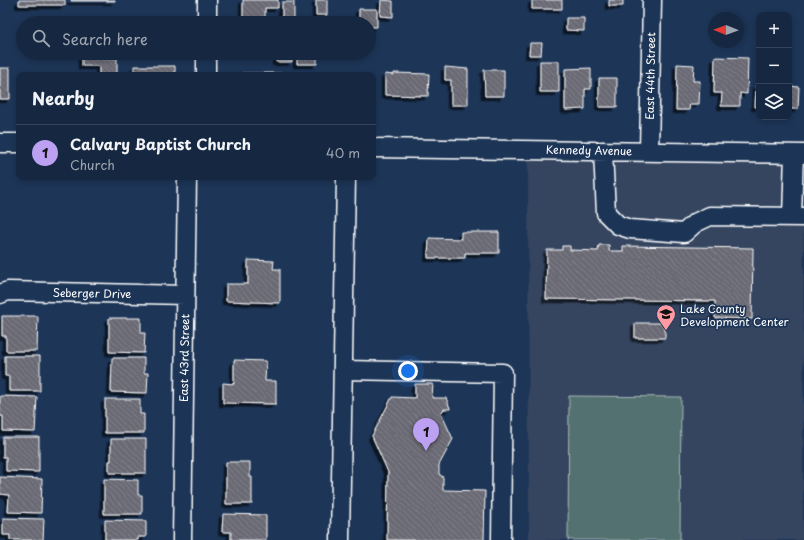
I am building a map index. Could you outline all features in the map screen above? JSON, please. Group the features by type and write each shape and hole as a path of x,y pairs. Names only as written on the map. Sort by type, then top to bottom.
{"street":[{"path":"207,16 208,0"},
{"name":"East 44th Street","path":"649,152 652,0"},
{"path":"206,60 206,72"},
{"path":"0,143 16,143"},
{"name":"Kennedy Avenue","path":"376,148 799,154"},
{"path":"603,151 606,213 618,225 630,229 684,233 695,223 710,216 798,217 799,154"},
{"name":"East 43rd Street","path":"182,540 186,180"},
{"path":"340,540 346,180"},
{"name":"Seberger Drive","path":"0,294 8,291 185,295"},
{"path":"343,370 503,373 501,540"}],"shaded area":[{"name":"Lake County Development Center","path":"528,149 804,154 803,540 529,540"}],"green space":[{"path":"569,396 681,397 680,540 568,540"}],"building":[{"path":"19,0 65,0 65,5 19,5"},
{"path":"115,0 115,1 71,1"},
{"path":"243,0 278,0 278,8 265,8 265,16 243,16"},
{"path":"316,0 327,0 327,15 316,15"},
{"path":"381,0 393,1 393,17 380,16"},
{"path":"532,0 562,0 562,9 532,9"},
{"path":"609,0 623,0 623,6 609,6"},
{"path":"282,2 294,2 294,16 282,16"},
{"path":"359,9 377,9 377,27 376,16 359,16"},
{"path":"566,18 584,18 584,31 566,30"},
{"path":"530,43 542,43 541,55 529,55"},
{"path":"715,57 748,58 747,94 740,93 740,106 721,106 722,93 714,93"},
{"path":"82,60 117,60 117,72 99,72 99,66 82,66"},
{"path":"276,60 292,60 292,62 276,62"},
{"path":"297,60 317,60 317,64 297,64"},
{"path":"540,61 559,61 559,92 540,92"},
{"path":"677,64 694,65 693,81 700,81 699,104 690,104 689,110 676,110"},
{"path":"134,66 175,66 175,72 134,72"},
{"path":"445,67 468,69 468,105 451,105 451,80 445,80"},
{"path":"0,68 10,68 10,99 0,99"},
{"path":"591,68 591,89 585,89 585,109 565,110 565,69"},
{"path":"484,70 504,70 504,96 485,96"},
{"path":"394,73 429,74 428,96 385,95 385,74 394,75"},
{"path":"599,78 617,78 617,107 599,107"},
{"path":"756,85 756,107 755,107"},
{"path":"792,86 799,87 798,109 792,109"},
{"path":"461,232 499,232 499,253 465,253 465,258 428,258 429,238 461,239"},
{"path":"599,245 609,245 609,251 623,251 623,246 753,248 752,319 715,318 715,301 546,299 547,250 562,250 562,246 570,246 570,250 598,251"},
{"path":"248,260 274,261 273,269 280,269 280,303 226,301 226,284 248,284"},
{"path":"2,316 38,316 37,351 6,351 6,336 2,336"},
{"path":"109,318 141,318 141,333 145,333 144,353 109,352"},
{"path":"635,323 665,323 665,338 635,338"},
{"path":"5,356 40,356 40,391 9,391 9,376 5,376"},
{"path":"112,358 144,358 144,373 148,373 147,393 111,392"},
{"path":"234,360 266,361 265,381 276,381 276,404 223,403 223,383 234,384"},
{"path":"415,384 433,384 432,398 446,398 450,409 444,409 441,413 453,439 439,465 439,474 443,477 443,490 485,491 484,540 387,540 388,472 372,436 392,397 415,398"},
{"path":"0,396 37,397 35,432 3,431 3,416 0,416"},
{"path":"105,399 140,399 140,414 144,414 144,433 105,433"},
{"path":"3,437 39,437 39,472 6,471 6,457 3,457"},
{"path":"111,439 146,439 146,473 109,473 109,461 111,461"},
{"path":"226,462 250,462 250,477 252,477 252,504 226,504"},
{"path":"0,477 42,479 41,513 8,512 9,495 0,494"},
{"path":"104,479 138,480 138,495 142,495 142,514 104,514"},
{"path":"223,514 266,515 266,540 231,540 231,532 222,532"},
{"path":"3,518 44,519 43,540 10,540 10,535 3,535"},
{"path":"105,520 146,521 146,537 138,537 138,540 105,540"}],"place":[{"name":"Lake County Development Center","path":"666,331"},
{"name":"Calvary Baptist Church","path":"426,451"}]}
